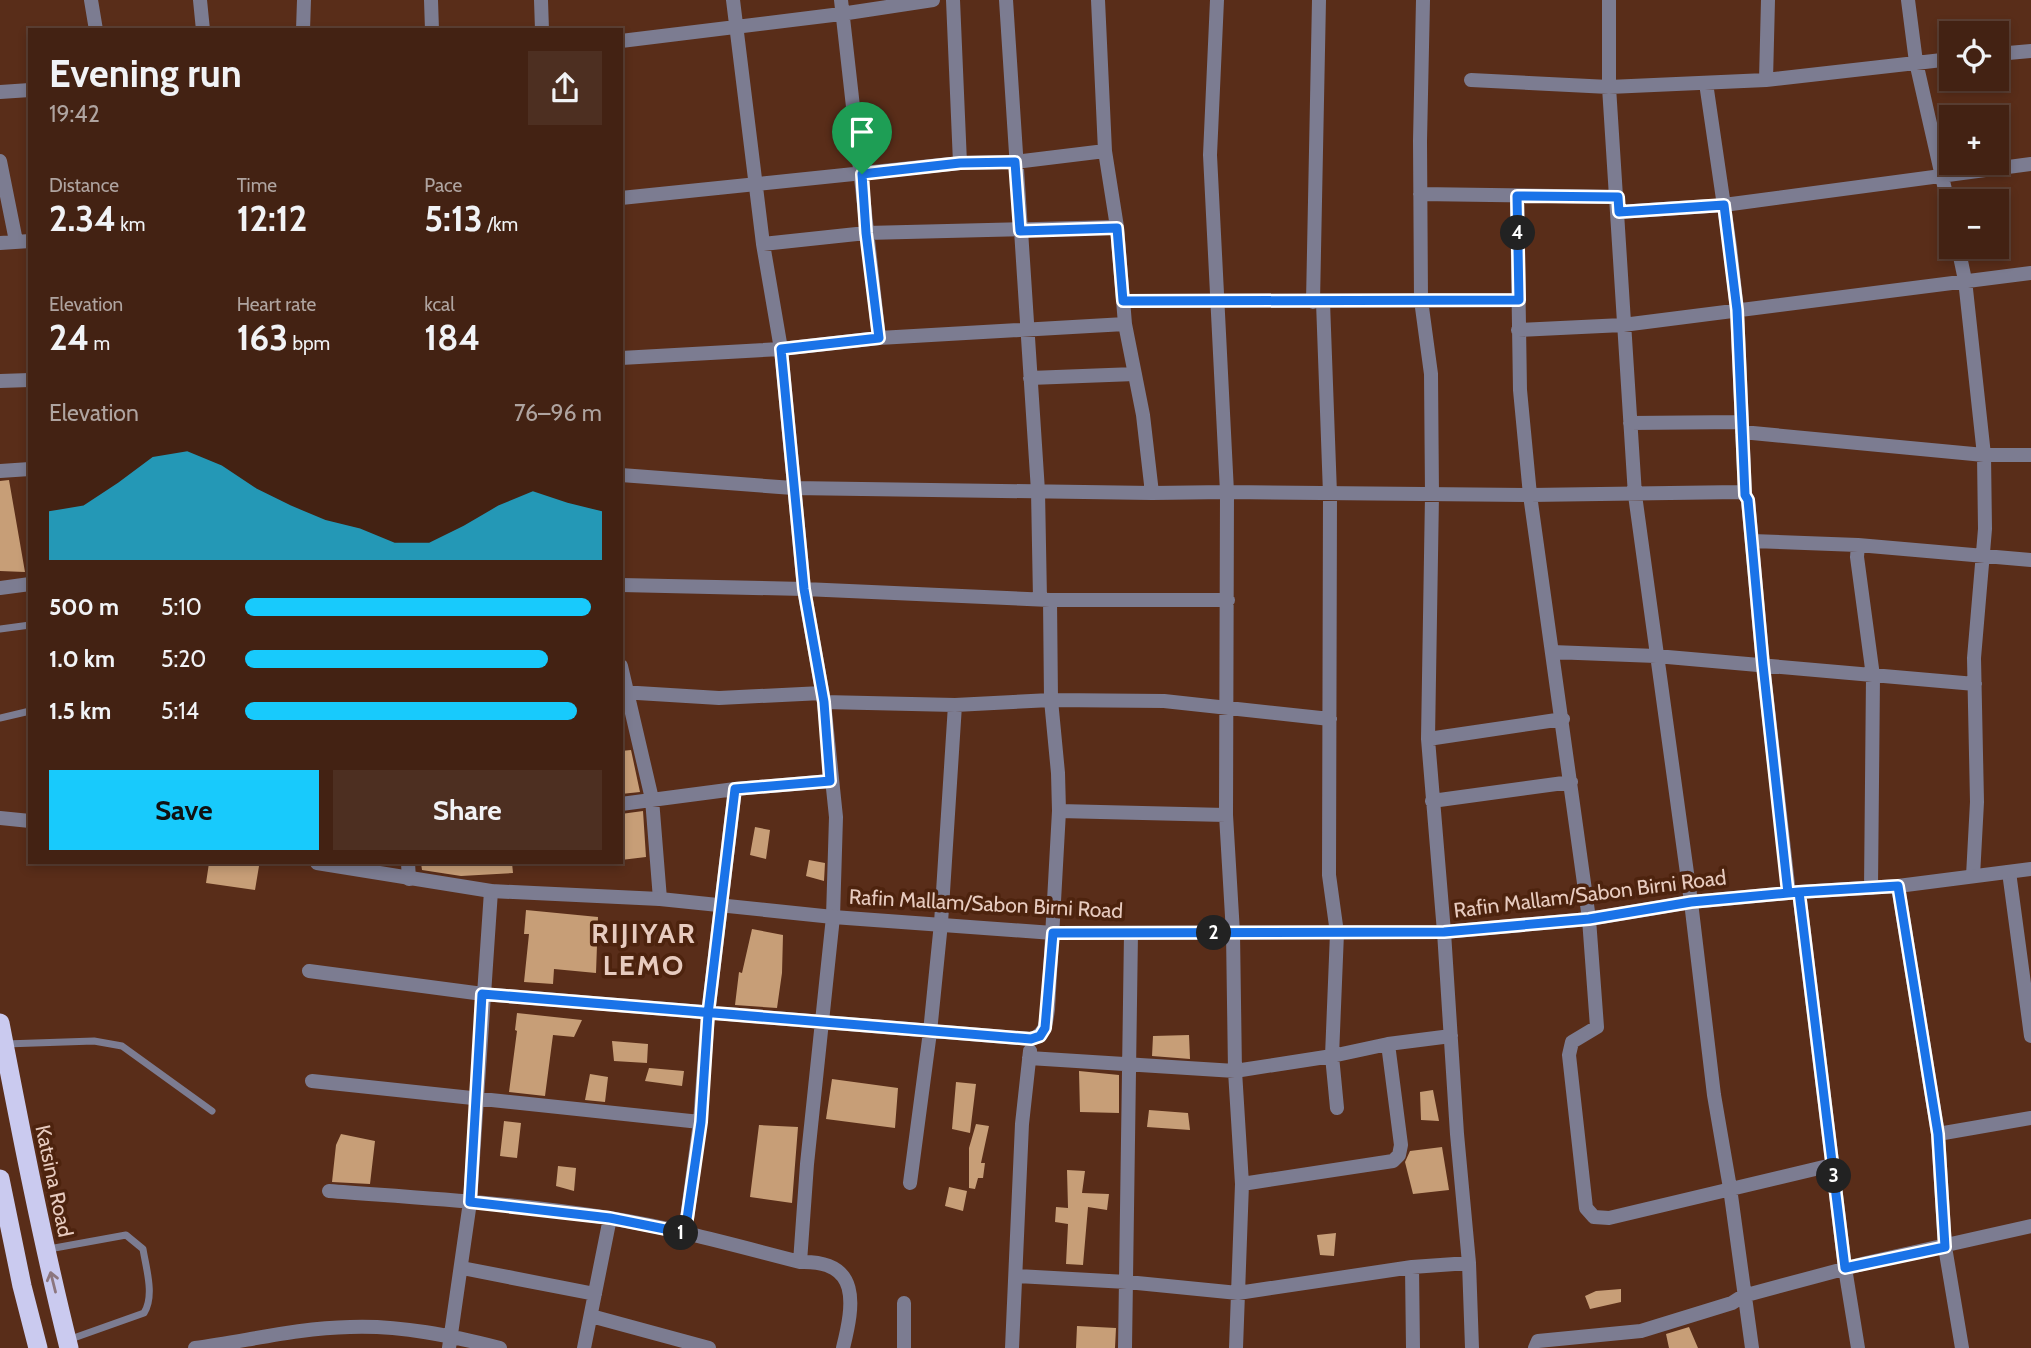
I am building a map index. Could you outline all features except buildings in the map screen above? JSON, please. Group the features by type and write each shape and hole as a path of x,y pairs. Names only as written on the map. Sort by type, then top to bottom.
{"highway":[{"name":"Katsina Road","path":"0,1023 45,1250 68,1344"},
{"path":"0,1179 8,1256 38,1348"}],"street":[{"path":"91,0 96,28"},
{"path":"200,0 203,28"},
{"path":"303,28 304,0"},
{"path":"431,0 432,28"},
{"path":"541,0 542,28"},
{"path":"733,0 763,244 781,349 804,589 823,697 836,817 834,917 807,1164 800,1262"},
{"path":"623,41 736,26 841,7 933,0"},
{"path":"953,0 960,163"},
{"path":"309,971 482,994 930,1032 1031,1039 1040,1036 1045,1028 1053,933 1059,811 1058,773 1006,0"},
{"path":"1098,0 1105,151 1117,228 1125,324 1143,415 1152,493"},
{"path":"1217,0 1210,155 1227,492 1226,815 1233,933 1235,1072 1242,1184 1236,1348"},
{"path":"1319,0 1318,302 1330,494 1329,874 1337,933 1332,1056 1337,1108"},
{"path":"1423,0 1421,300 1431,374 1432,495 1428,739 1469,1263 1472,1348"},
{"path":"1609,0 1609,87 1635,495 1691,902 1714,1095 1752,1348"},
{"path":"1766,80 1768,0"},
{"path":"1908,0 1916,62 1939,161"},
{"path":"841,7 879,338"},
{"path":"2009,53 2031,51"},
{"path":"1471,80 1609,87 1766,80 1939,60"},
{"path":"1706,82 1737,310 1745,495 1748,500 1763,665 1858,1348"},
{"path":"0,92 28,90"},
{"path":"623,198 960,163 1015,162 1105,151"},
{"path":"0,161 23,241 0,243"},
{"path":"2009,166 2031,164"},
{"path":"1420,194 1517,196 1618,205 1724,205 1939,174"},
{"path":"1517,196 1520,390 1530,495 1589,919 1597,1027 1572,1042 1569,1055 1586,1208 1594,1217 1609,1218 1832,1165"},
{"path":"763,244 866,233 1117,228"},
{"path":"1961,259 1984,455 1985,529 1974,658 1977,802 1973,876"},
{"path":"1518,330 1623,325 2031,273"},
{"path":"1123,301 1519,300"},
{"path":"623,358 781,349 879,338 1125,324"},
{"path":"1030,378 1135,374"},
{"path":"0,381 28,380"},
{"path":"1630,423 1742,427 1984,455 2031,455"},
{"path":"0,471 28,469"},
{"path":"623,475 793,488 1432,495 1740,492 1745,495"},
{"path":"1752,541 1858,545 2031,559"},
{"path":"1858,545 1857,557 1873,676 1871,888"},
{"path":"0,588 28,584"},
{"path":"623,585 1045,599 1228,600"},
{"path":"1552,652 1656,656 1975,684"},
{"path":"660,899 652,799 624,692 719,698 823,697 955,705 1051,700 1164,702 1330,719"},
{"path":"910,1183 941,923 955,705"},
{"path":"1428,739 1563,719"},
{"path":"623,804 735,789 830,781"},
{"path":"1432,800 1571,782"},
{"path":"685,1233 701,1122 708,1014 735,789"},
{"path":"1059,811 1226,815"},
{"path":"0,818 28,821"},
{"name":"Rafin Mallam/Sabon Birni Road","path":"323,864 491,891 660,899 834,917 1053,933 1444,932 1589,919 1691,902 1898,886 2031,869"},
{"path":"408,864 409,879"},
{"path":"2008,872 2031,1036"},
{"path":"1898,886 1938,1134 1945,1247 1962,1348"},
{"path":"450,1342 470,1202 491,891"},
{"path":"1125,1348 1127,1064 1131,933"},
{"path":"1029,1058 1235,1072 1388,1044 1451,1036"},
{"path":"1012,1348 1022,1124 1031,1039"},
{"path":"1242,1184 1393,1161 1399,1155 1401,1145 1388,1044"},
{"path":"312,1081 701,1122"},
{"path":"1938,1134 2031,1118"},
{"path":"328,1191 470,1202 610,1218 685,1233 800,1262 819,1262 835,1267 847,1280 852,1301 843,1348"},
{"path":"584,1348 610,1218"},
{"path":"1535,1348 1538,1341 1641,1331 1732,1303 1744,1296 1845,1268 2031,1226"},
{"path":"1017,1276 1127,1282 1238,1293 1412,1268 1469,1263"},
{"path":"462,1268 595,1294"},
{"path":"1412,1268 1413,1348"},
{"path":"904,1303 904,1348"},
{"path":"591,1316 709,1348"},
{"path":"195,1348 278,1333 352,1326 500,1348"}],"lane":[{"path":"0,629 28,625"},
{"path":"0,718 28,711"},
{"path":"4,1044 94,1041 122,1046 212,1111"},
{"path":"45,1250 126,1235 143,1249 149,1296 144,1313 68,1344"}],"district":[{"name":"RIJIYAR LEMO","path":"644,949"}],"route":[{"path":"862,174 866,233 879,338 781,349 804,589 824,702 830,781 735,789 708,1014 701,1122 685,1233 610,1218 470,1202 482,994 708,1014 1031,1039 1040,1036 1045,1028 1053,933 1444,932 1589,919 1691,902 1799,892 1898,886 1938,1134 1945,1247 1845,1268 1799,892 1788,893 1748,500 1745,495 1737,310 1724,205 1619,212 1618,197 1517,196 1519,300 1123,301 1117,228 1020,231 1015,162 960,163 862,174"}]}
